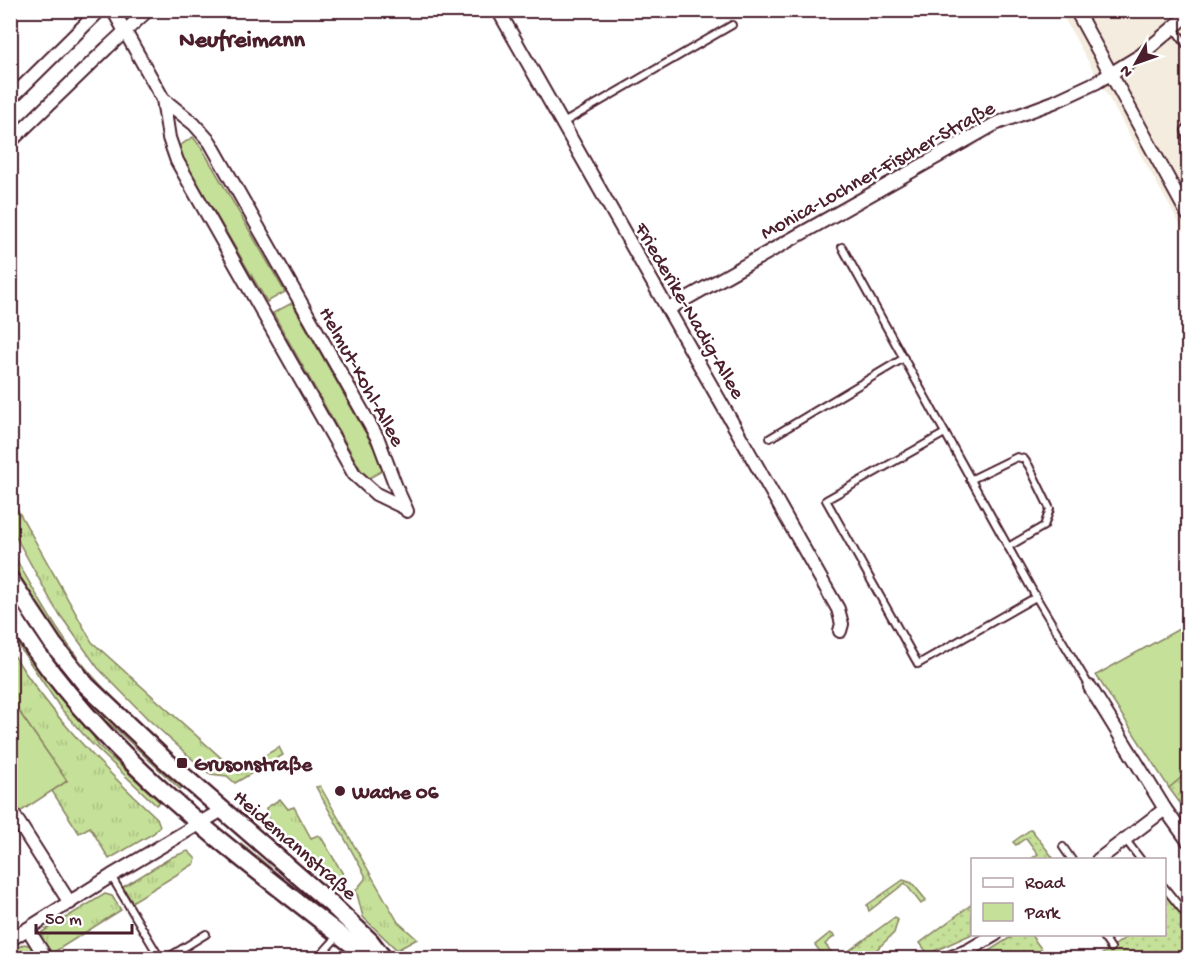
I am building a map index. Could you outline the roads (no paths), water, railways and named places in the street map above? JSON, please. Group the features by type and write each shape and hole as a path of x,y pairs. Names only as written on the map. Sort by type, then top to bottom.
{"main road":[{"name":"Heidemannstraße","path":"10,579 53,644 86,685 222,810 331,904 370,941 382,958"},
{"name":"Heidemannstraße","path":"10,611 36,653 98,728 199,823 357,949 382,958"}],"street":[{"path":"10,99 100,10"},
{"name":"Helmut-Kohl-Allee","path":"113,10 163,99 169,138 177,161 354,474 370,490 402,506 407,511 378,439 210,142 195,124 163,99"},
{"path":"10,142 148,10"},
{"name":"Friederike-Nadig-Allee","path":"498,10 838,609 842,624 840,631"},
{"path":"1076,10 1188,215"},
{"name":"Monica-Lochner-Fischer-Straße","path":"668,309 995,124 1069,96 1111,74 1141,55 1188,15"},
{"path":"1090,687 1188,841"},
{"path":"10,809 70,903"},
{"path":"1101,858 1166,809"},
{"path":"10,940 222,810"},
{"path":"28,929 46,958"},
{"path":"949,958 969,950 993,936"}],"lane":[{"path":"562,123 732,25"},
{"path":"1174,28 1188,47"},
{"path":"1188,126 1185,130 1188,145"},
{"path":"842,248 1008,548 1090,687"},
{"path":"770,438 904,358"},
{"path":"945,433 826,500 837,520 918,664 1036,597"},
{"path":"970,480 1017,457 1024,459 1029,466 1050,509 1048,519 1044,525 1008,548"},
{"path":"1125,839 1140,858"},
{"path":"1063,847 1071,858"},
{"path":"111,876 160,958"},
{"path":"1166,890 1188,917"},
{"path":"167,958 206,934"},
{"path":"318,958 339,935"},
{"path":"1102,936 1111,948"}],"place":[{"name":"Grusonstraße","path":"182,763"},
{"name":"Wache 06","path":"340,791"}],"district":[{"name":"Neufreimann","path":"242,38"}]}
